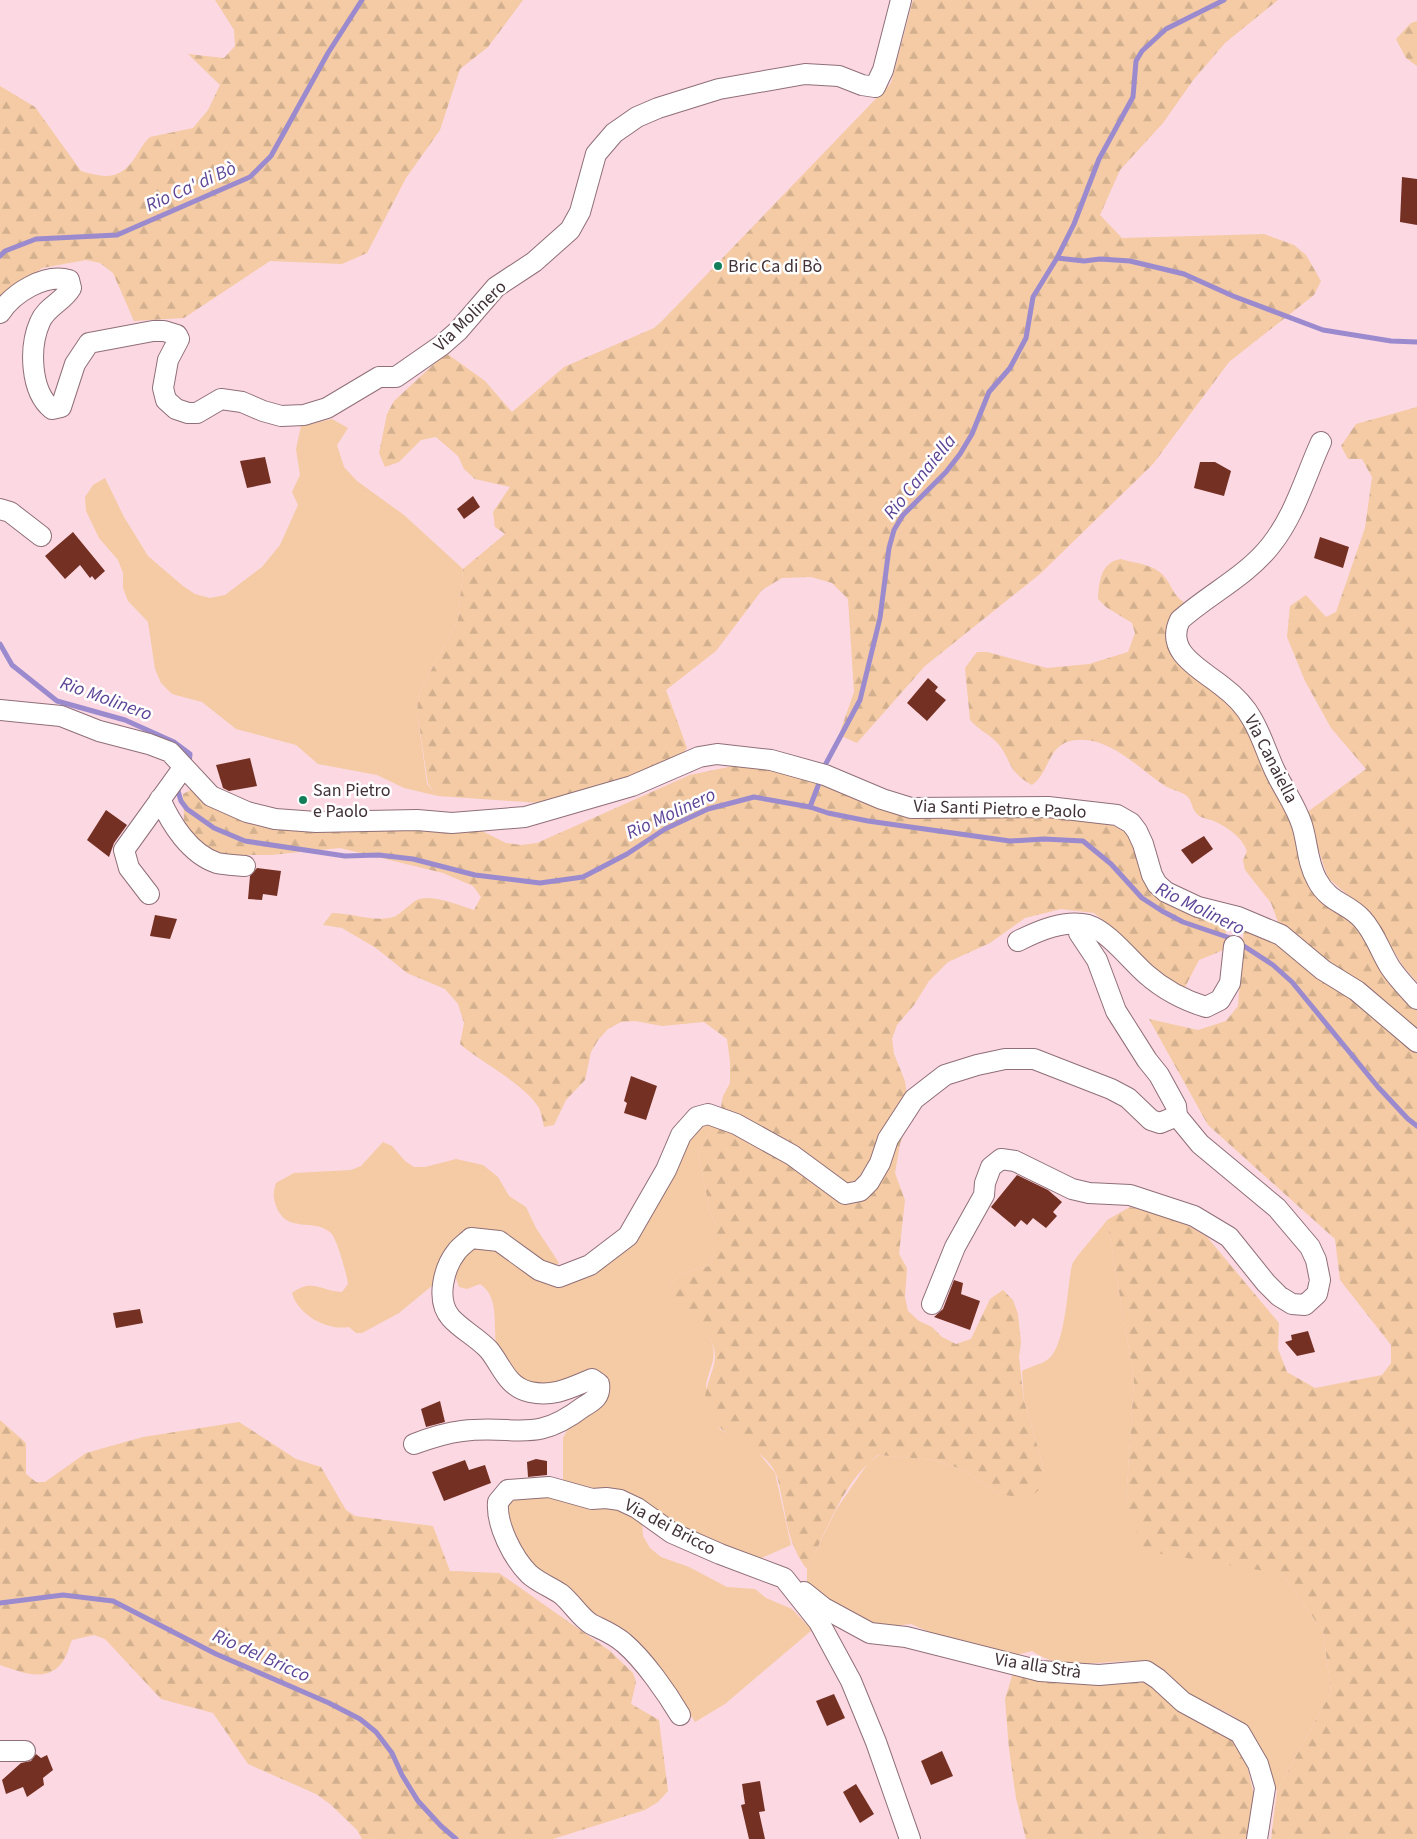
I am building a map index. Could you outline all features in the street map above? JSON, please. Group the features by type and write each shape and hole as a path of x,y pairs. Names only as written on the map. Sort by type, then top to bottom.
{"street":[{"name":"Via Molinero","path":"0,313 16,294 30,287 60,278 69,280 71,288 67,295 50,307 40,322 34,346 35,380 41,398 52,409 61,407 74,364 89,342 164,330 177,335 179,339 168,360 164,381 166,400 176,409 188,413 197,413 221,399 232,399 281,416 304,416 320,411 342,400 379,376 396,377 415,365 458,332 496,287 534,262 570,230 580,212 596,154 614,133 637,117 658,108 719,89 770,79 806,74 825,74 840,76 862,85 875,86 879,81 901,0"},
{"name":"Via Canaiella","path":"1321,442 1286,522 1270,546 1256,562 1180,620 1175,630 1175,638 1184,655 1229,691 1249,713 1263,738 1276,773 1295,806 1303,828 1310,866 1318,882 1328,895 1360,916 1375,936 1392,970 1417,999"},
{"path":"0,509 10,512 41,536"},
{"name":"Via Santi Pietro e Paolo","path":"0,710 61,716 99,731 149,744 170,752 211,796 224,803 274,819 316,822 408,820 452,824 525,816 632,786 699,757 717,754 771,760 828,777 882,800 911,808 1048,807 1117,816 1131,823 1137,832 1143,844 1152,875 1157,884 1166,892 1198,906 1238,917 1281,935 1323,970 1356,990 1417,1042"},
{"path":"149,894 129,868 124,850 160,800 187,772"},
{"path":"160,800 182,837 199,853 217,862 244,866"},
{"path":"932,1304 955,1247 984,1195 985,1183 991,1167 1001,1159 1014,1161 1072,1189 1089,1193 1130,1194 1194,1216 1229,1237 1266,1283 1292,1304 1305,1305 1317,1294 1320,1280 1316,1260 1310,1247 1277,1208 1200,1144 1177,1116 1176,1106 1159,1075 1147,1060 1116,1011 1097,960 1079,933 1079,924"},
{"path":"1018,941 1045,928 1079,924 1100,930 1148,976 1170,992 1187,1001 1206,1007 1220,1000 1230,983 1234,946"},
{"path":"414,1444 437,1436 462,1431 480,1429 528,1432 546,1429 570,1418 597,1397 600,1390 599,1384 592,1379 564,1392 550,1394 528,1391 512,1384 486,1347 450,1317 445,1307 444,1275 457,1250 471,1238 499,1241 540,1270 559,1277 590,1265 628,1236 666,1170 681,1135 697,1117 708,1114 736,1124 792,1155 845,1194 860,1191 869,1182 888,1139 914,1099 945,1075 1006,1058 1034,1059 1112,1088 1128,1098 1152,1120 1160,1123 1177,1116"},
{"name":"Via dei Bricco","path":"680,1715 664,1689 626,1644 612,1634 590,1623 561,1594 528,1573 504,1535 498,1517 499,1499 508,1490 549,1487 592,1499 620,1500 637,1508 672,1533 720,1554 784,1578"},
{"path":"784,1578 819,1622 851,1681 876,1742 910,1839"},
{"name":"Via alla Strà","path":"784,1578 824,1608 870,1633 906,1637 1040,1670 1099,1675 1146,1671 1158,1679 1183,1702 1240,1733 1258,1764 1265,1788 1257,1839"},
{"path":"0,1751 25,1751"}],"green space":[{"path":"215,0 523,0 488,47 460,69 440,130 406,178 367,253 342,264 270,261 184,318 134,321 113,273 100,263 86,260 42,268 0,300 0,86 35,107 81,171 105,176 118,174 130,164 150,137 193,128 208,110 220,85 188,54 224,58 235,46 234,30"},
{"path":"913,0 1278,0 1225,43 1194,79 1163,123 1120,170 1100,215 1122,238 1264,234 1294,245 1306,255 1321,281 1314,295 1229,362 1153,464 1040,574 925,666 857,743 839,735 854,692 848,599 832,583 811,577 782,578 762,590 716,651 666,690 687,748 678,760 598,791 540,803 438,796 428,784 417,711 419,693 458,620 463,569 505,534 495,527 493,512 510,487 475,479 464,469 458,456 436,437 421,440 399,462 385,467 379,453 387,414 394,401 446,353 485,381 512,412 564,367 654,328 891,83"},
{"path":"1417,21 1417,66 1406,58 1396,39 1411,23"},
{"path":"1417,407 1417,982 1403,966 1372,916 1328,878 1306,813 1366,769 1331,728 1305,681 1287,637 1290,606 1306,595 1326,617 1336,612 1365,528 1372,477 1362,459 1348,459 1341,446 1356,424"},
{"path":"332,419 348,428 337,445 344,467 357,481 404,515 463,569 458,620 419,693 417,711 427,784 438,796 404,788 377,775 318,764 296,745 236,729 202,702 172,694 161,683 155,669 148,622 128,601 123,588 123,573 118,560 99,538 86,511 85,497 93,485 105,478 124,517 148,556 195,594 210,598 225,595 262,567 280,545 298,505 292,492 300,475 296,449 301,426"},
{"path":"1121,559 1146,565 1158,571 1167,580 1176,595 1184,602 1170,624 1234,702 1287,803 1300,852 1352,916 1400,992 1417,1009 1417,1035 1307,949 1278,922 1271,903 1245,870 1243,860 1247,851 1242,841 1224,826 1198,815 1186,795 1167,787 1110,747 1084,740 1070,741 1057,749 1038,780 1032,785 1015,772 997,742 970,720 965,668 977,652 987,652 1047,668 1089,664 1128,652 1135,633 1132,623 1106,607 1098,599 1102,573 1109,564"},
{"path":"738,765 798,776 875,806 926,818 1083,818 1112,825 1130,835 1160,897 1177,909 1226,922 1226,949 1199,960 1183,991 1165,980 1119,933 1094,913 1061,909 1025,918 990,943 948,962 929,981 914,1005 897,1025 892,1039 894,1054 905,1081 910,1116 900,1144 895,1173 905,1200 899,1254 907,1268 905,1297 908,1311 919,1321 932,1327 942,1337 956,1344 971,1339 990,1299 1003,1290 1013,1300 1018,1314 1021,1343 1019,1357 1024,1401 1042,1461 1044,1475 1039,1490 1028,1499 1000,1494 961,1469 934,1460 878,1455 855,1478 845,1492 807,1569 797,1553 790,1535 778,1478 775,1472 762,1456 719,1427 707,1411 705,1395 714,1365 714,1347 705,1333 678,1309 671,1294 670,1286 679,1274 709,1266 715,1253 715,1224 710,1211 698,1153 720,1112 723,1096 730,1083 727,1039 704,1022 662,1026 635,1021 621,1022 608,1029 598,1040 591,1052 585,1080 566,1100 554,1125 544,1127 539,1108 525,1091 460,1044 464,1023 458,1004 445,989 407,973 376,948 342,928 323,925 332,913 382,919 393,917 400,914 415,901 428,898 474,910 481,897 473,886 443,873 340,848 271,855 222,855 203,847 191,833 184,820 183,794 192,789 218,807 478,829 506,843 521,845 537,843 690,775"},
{"path":"1244,927 1291,953 1335,983 1417,1052 1417,1839 1271,1839 1277,1791 1331,1692 1323,1631 1282,1574 1144,1551 1126,1503 1134,1379 1107,1220 1130,1207 1181,1221 1207,1237 1279,1323 1278,1349 1287,1372 1315,1388 1382,1375 1391,1363 1391,1345 1340,1280 1335,1239 1208,1125 1149,1019 1198,1030 1226,1021 1238,1006"},
{"path":"706,1124 713,1125 698,1153 710,1211 715,1224 715,1253 709,1266 679,1274 670,1286 673,1299 678,1308 708,1335 712,1343 714,1354 706,1388 720,1429 757,1451 775,1473 791,1545 759,1559 752,1559 594,1490 563,1484 563,1438 568,1429 608,1386 557,1389 523,1385 498,1354 494,1306 487,1290 480,1284 467,1289 459,1287 454,1273 459,1256 484,1242 550,1285 566,1283 601,1267 692,1129"},
{"path":"383,1142 392,1146 405,1161 414,1167 425,1167 456,1159 483,1165 498,1177 509,1196 526,1207 536,1228 559,1263 553,1268 501,1234 473,1229 433,1285 399,1313 362,1333 356,1333 349,1327 340,1328 314,1320 300,1308 292,1293 306,1286 317,1286 342,1292 348,1284 344,1265 331,1233 317,1226 294,1223 281,1215 274,1197 276,1183 294,1173 351,1170 361,1166"},
{"path":"1107,1220 1134,1379 1126,1503 1226,1563 1282,1574 1323,1631 1331,1692 1277,1791 1258,1747 1238,1719 1186,1693 1147,1664 1131,1661 1068,1663 1043,1657 1032,1651 1012,1656 948,1640 911,1624 892,1626 866,1622 811,1591 807,1582 807,1569 836,1510 868,1463 879,1455 934,1460 961,1469 1000,1494 1044,1475 1042,1461 1024,1401 1022,1371 1044,1362 1053,1353 1062,1330 1072,1265 1077,1256"},
{"path":"0,1420 26,1443 26,1474 36,1482 45,1482 86,1453 143,1437 239,1422 296,1459 321,1467 346,1510 355,1516 433,1526 450,1571 499,1573 610,1651 633,1673 636,1682 631,1704 659,1720 668,1791 658,1802 645,1810 553,1839 362,1839 357,1830 330,1804 316,1794 248,1764 213,1713 161,1699 105,1639 94,1635 72,1640 66,1656 60,1665 46,1673 31,1674 0,1665"},
{"path":"523,1492 616,1505 642,1521 643,1536 650,1548 661,1557 689,1567 727,1587 755,1589 766,1598 792,1609 812,1630 725,1704 695,1722 683,1703 598,1618 539,1572 524,1555 507,1519 507,1505 511,1498"},
{"path":"1013,1673 1138,1677 1235,1739 1246,1761 1254,1795 1249,1839 1026,1839 1016,1798 1009,1749 1005,1699"}],"building":[{"path":"1402,177 1417,179 1417,225 1400,222"},
{"path":"265,457 271,483 247,488 240,461"},
{"path":"1200,462 1215,462 1231,471 1224,496 1194,488"},
{"path":"473,496 480,507 464,519 457,509"},
{"path":"73,532 105,571 95,580 92,576 90,578 80,565 65,579 45,556"},
{"path":"1320,537 1349,547 1343,568 1314,558"},
{"path":"928,678 938,687 935,691 946,700 927,721 907,703"},
{"path":"250,758 257,786 229,791 223,788 216,765"},
{"path":"106,810 127,825 114,843 109,857 87,840"},
{"path":"1204,836 1213,849 1192,864 1181,850"},
{"path":"257,868 281,871 277,896 263,894 262,900 248,899 250,876"},
{"path":"155,915 177,919 170,939 150,936"},
{"path":"631,1076 657,1086 646,1120 624,1113 627,1103 624,1101"},
{"path":"1017,1175 1048,1190 1062,1202 1053,1212 1057,1216 1046,1228 1033,1218 1027,1225 1021,1220 1015,1227 991,1207"},
{"path":"954,1280 963,1283 961,1294 980,1301 970,1330 934,1317 943,1309"},
{"path":"140,1309 143,1323 116,1328 113,1313"},
{"path":"1308,1331 1315,1352 1297,1356 1285,1342 1292,1340 1291,1335"},
{"path":"440,1401 445,1422 426,1427 421,1409"},
{"path":"536,1459 547,1461 547,1475 528,1477 527,1462"},
{"path":"465,1460 469,1470 485,1465 491,1483 444,1501 432,1472"},
{"path":"834,1694 845,1718 827,1726 816,1701"},
{"path":"942,1751 953,1776 931,1785 921,1761"},
{"path":"36,1754 41,1758 47,1755 53,1770 43,1778 44,1785 27,1797 23,1787 6,1794 2,1780 21,1763 31,1761"},
{"path":"760,1781 765,1811 759,1812 765,1839 749,1839 741,1805 745,1804 742,1784"},
{"path":"856,1784 874,1814 860,1823 843,1792"}],"waterway":[{"name":"Rio Ca' di Bò","path":"0,256 5,251 36,239 117,235 250,177 271,156 328,53 362,0"},
{"name":"Rio Canaiella","path":"823,769 860,700 880,618 889,548 894,530 903,515 946,472 960,454 972,434 989,392 1010,368 1026,338 1033,297 1057,258 1074,224 1099,159 1133,97 1136,61 1142,51 1166,29 1224,0"},
{"path":"1057,258 1084,261 1100,259 1130,261 1184,274 1233,296 1323,330 1391,341 1417,342"},
{"name":"Rio Molinero","path":"0,644 12,665 57,701 125,720 174,742 190,754 189,765"},
{"name":"Rio Canaiella","path":"810,807 821,778"},
{"name":"Rio Molinero","path":"179,786 178,791 181,801 187,809 214,828 245,841 345,856 379,855 413,859 475,875 540,883 583,877 627,854 665,829 708,809 754,797 810,807 828,813 868,821 1010,841 1044,839 1083,841 1111,864 1142,898 1183,922 1233,939 1273,965 1292,982 1378,1087 1417,1126"},
{"name":"Rio del Bricco","path":"0,1603 63,1595 113,1601 216,1654 329,1703 360,1719 376,1732 392,1753 402,1775 418,1801 456,1839"}],"place":[{"name":"Bric Ca di Bò","path":"718,266"},
{"name":"San Pietro e Paolo","path":"303,800"}]}
